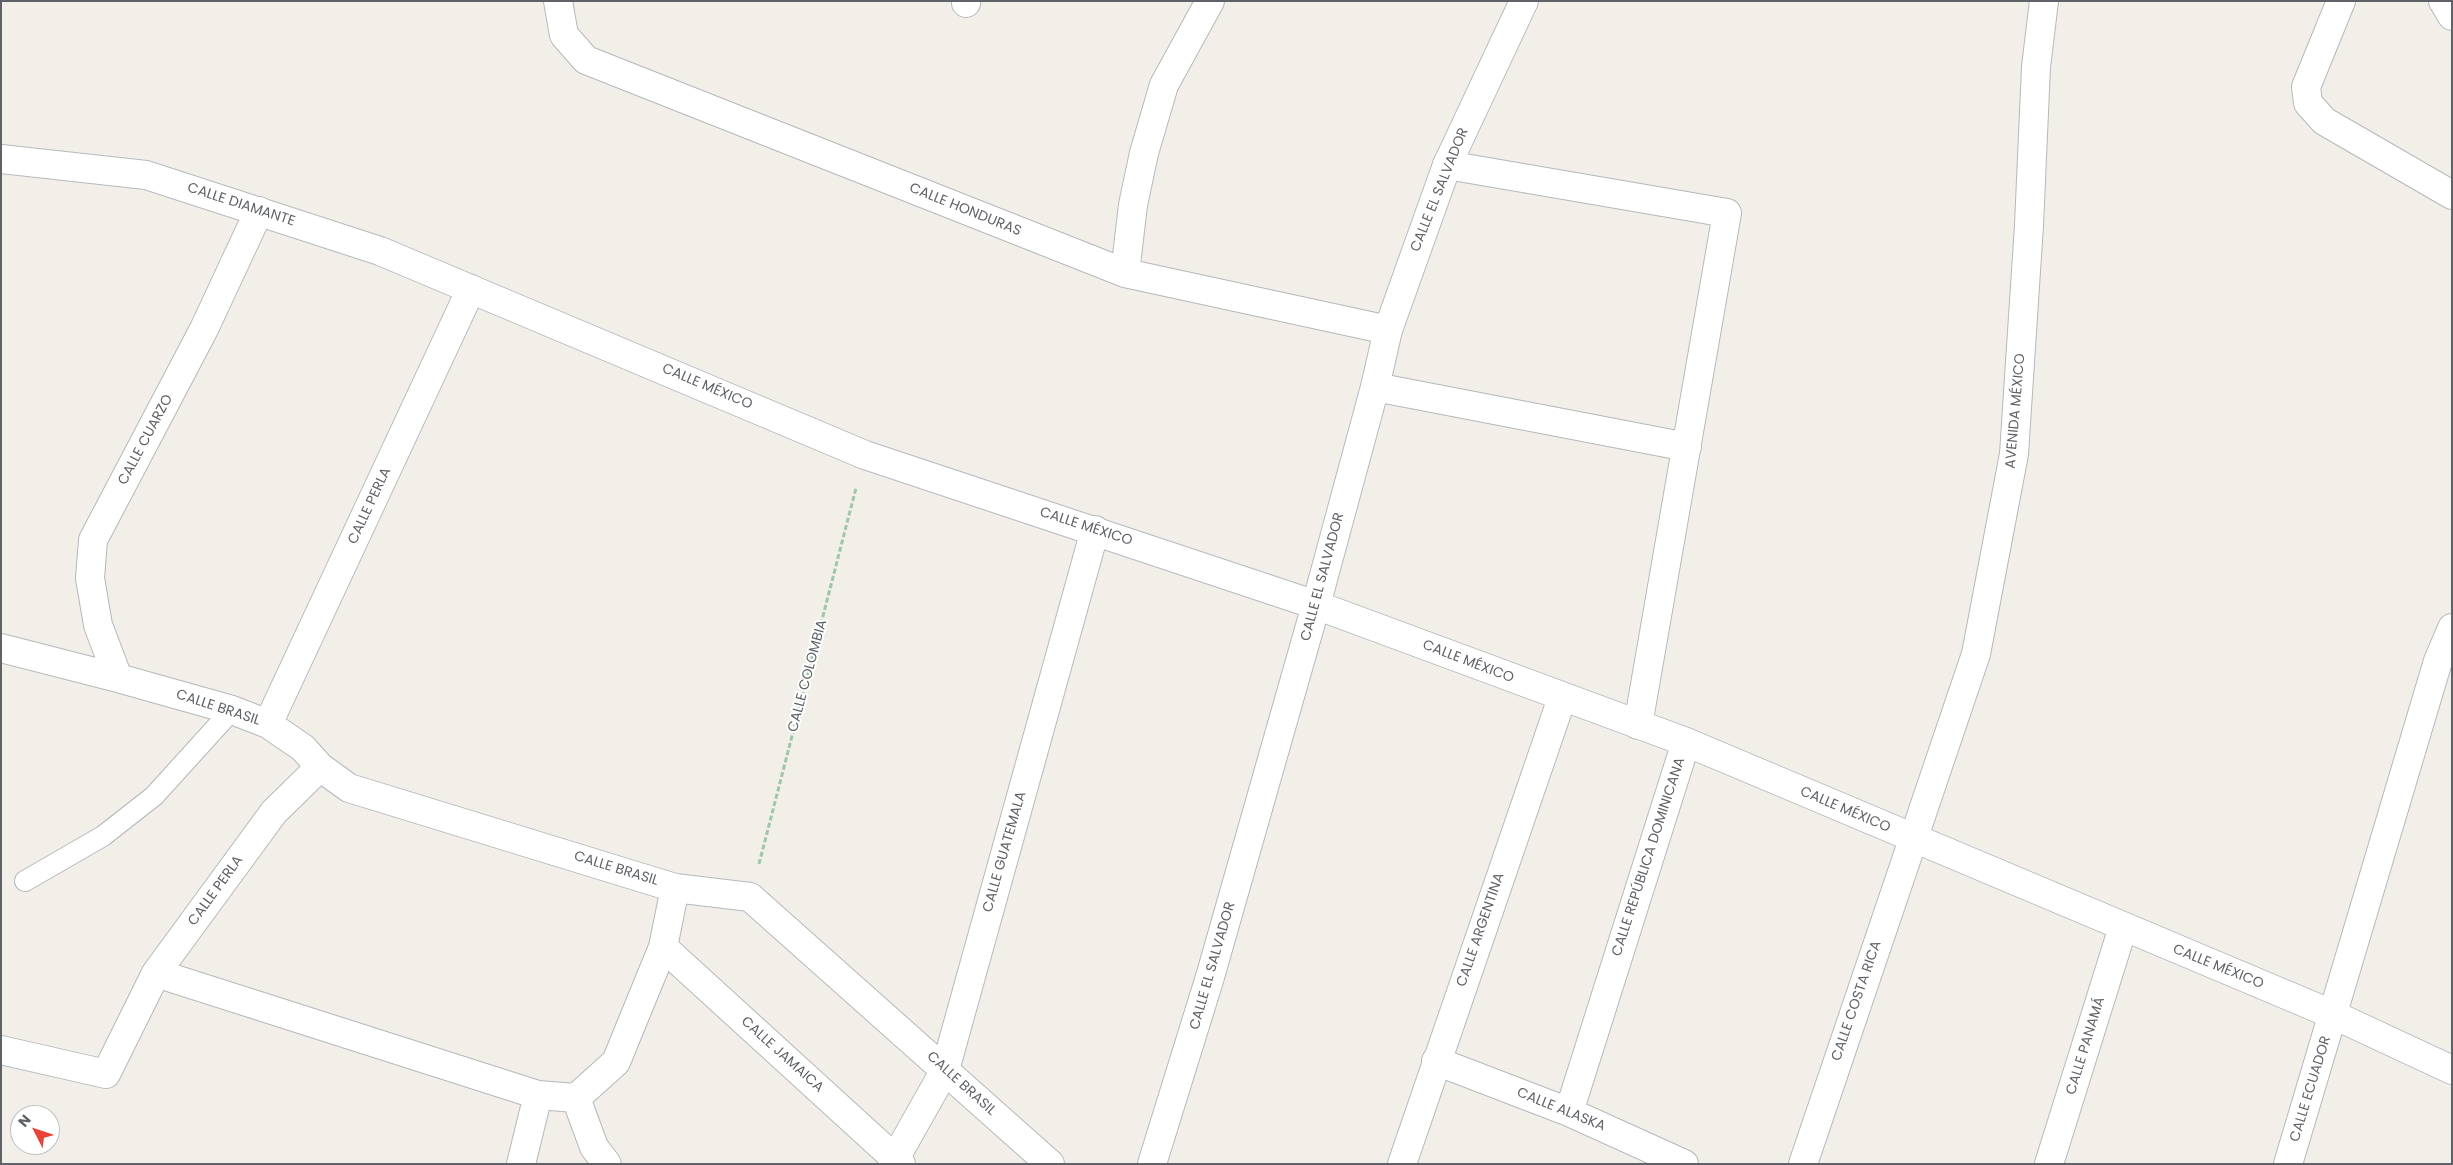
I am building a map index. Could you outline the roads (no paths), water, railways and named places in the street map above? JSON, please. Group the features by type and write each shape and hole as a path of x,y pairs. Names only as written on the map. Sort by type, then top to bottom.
{"street":[{"name":"CALLE HONDURAS","path":"558,1 564,35 586,60 1124,273 1388,330"},
{"path":"1124,273 1133,205 1144,153 1164,85 1210,1"},
{"name":"CALLE EL SALVADOR","path":"1152,1164 1210,978 1316,605 1375,387 1388,330 1447,165 1524,1"},
{"name":"AVENIDA MÉXICO","path":"1912,838 1976,654 2014,454 2029,225 2036,67 2044,1"},
{"path":"2341,1 2306,87 2308,103 2324,120 2452,195"},
{"path":"2444,1 2452,16"},
{"name":"CALLE DIAMANTE","path":"1,159 146,175 380,251 471,289"},
{"path":"1447,165 1727,213 1638,725"},
{"name":"CALLE CUARZO","path":"118,678 98,625 90,578 93,540 204,329 259,211"},
{"name":"CALLE MÉXICO","path":"471,289 865,455 1316,605 1562,698 1686,742 2123,928 2334,1015 2452,1070"},
{"name":"CALLE PERLA","path":"268,724 471,289"},
{"path":"1375,387 1687,447"},
{"name":"CALLE GUATEMALA","path":"896,1162 945,1070 1095,530"},
{"name":"CALLE ECUADOR","path":"2288,1164 2334,1015 2438,661 2452,628"},
{"name":"CALLE BRASIL","path":"1,648 232,710 268,724 303,748 320,767 349,788 675,888 750,896 1050,1164"},
{"name":"CALLE ARGENTINA","path":"1402,1164 1562,698"},
{"name":"CALLE REPÚBLICA DOMINICANA","path":"1569,1112 1686,742"},
{"name":"CALLE PERLA","path":"1,1050 106,1074 156,973 274,812 320,767"},
{"name":"CALLE COSTA RICA","path":"1803,1164 1912,838"},
{"path":"156,973 538,1095 576,1098 616,1062 663,946 675,888"},
{"name":"CALLE PANAMÁ","path":"2049,1164 2123,928"},
{"name":"CALLE JAMAICA","path":"663,946 896,1162"},
{"name":"CALLE ALASKA","path":"1436,1061 1569,1112 1684,1164"},
{"path":"521,1164 538,1095"},
{"path":"576,1098 594,1147 606,1164"}],"lane":[{"path":"25,881 103,836 154,796 232,710"}]}
